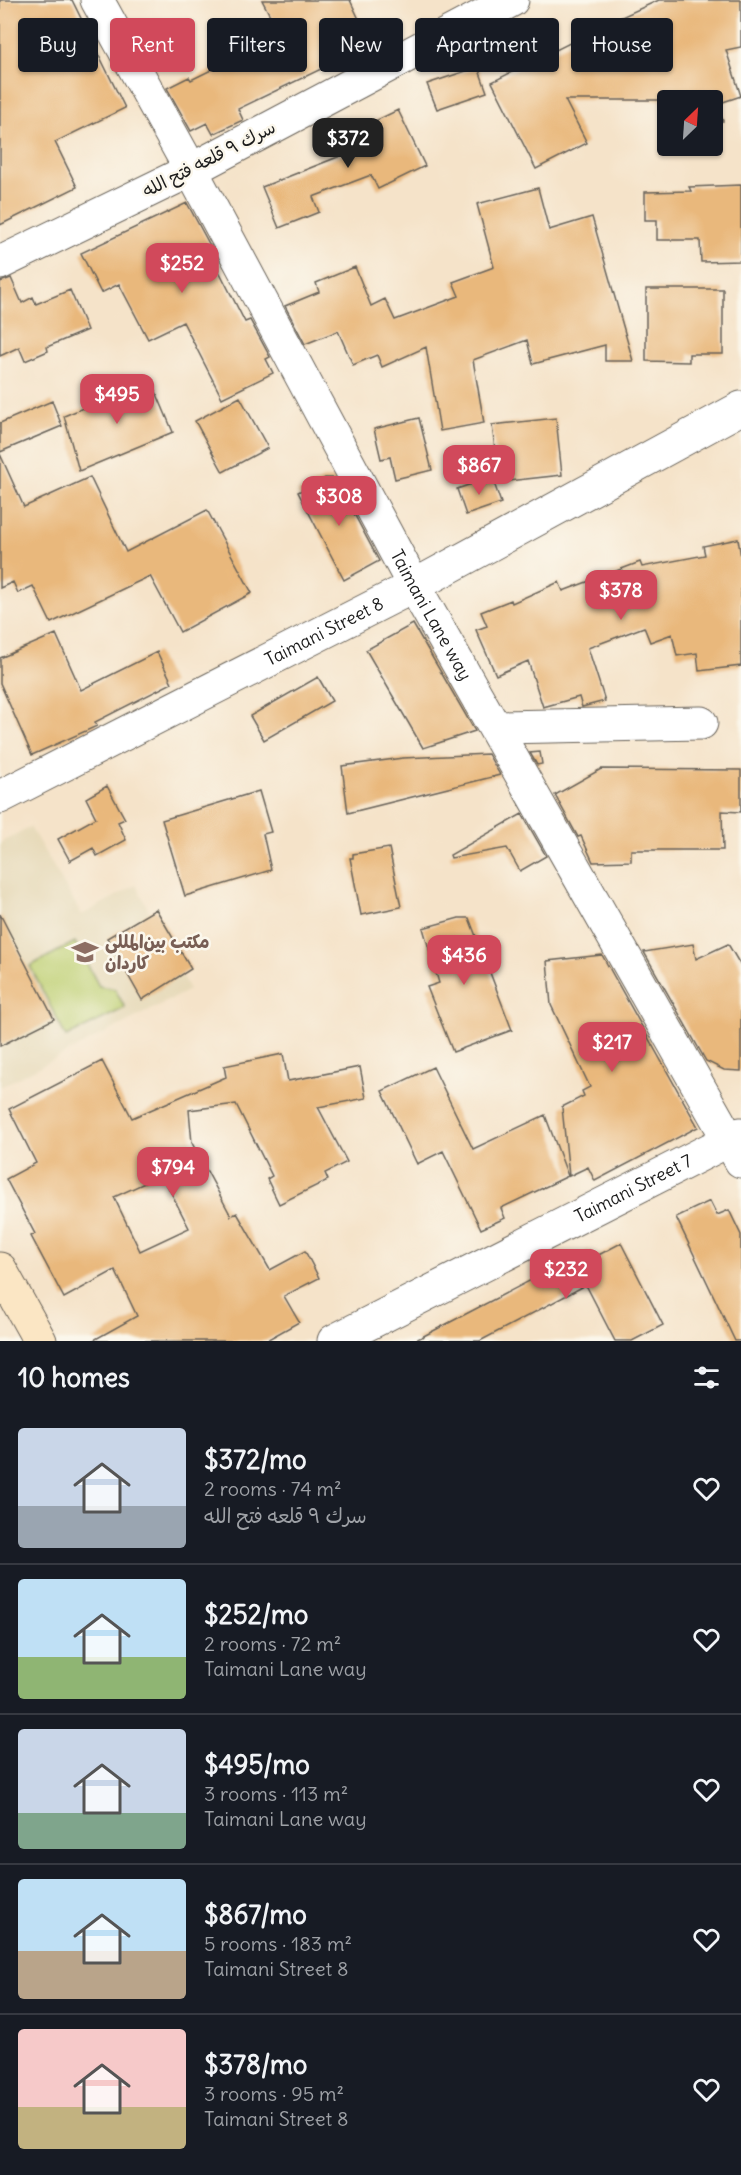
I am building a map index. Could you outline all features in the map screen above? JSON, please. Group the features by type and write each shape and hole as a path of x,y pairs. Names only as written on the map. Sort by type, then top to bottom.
{"main road":[{"path":"0,1269 40,1341"}],"street":[{"name":"Taimani Lane way","path":"97,0 414,586 737,1145"},
{"name":"سرك ٩ قلعه فتح الله","path":"0,263 191,170 512,0"},
{"name":"Taimani Street 8","path":"0,797 414,586 741,408"},
{"path":"495,727 701,723"},
{"name":"Taimani Street 7","path":"334,1341 737,1145"}],"shaded area":[{"name":"مکتب بین‌المللی کاردان","path":"30,827 82,915 136,885 189,990 0,1087 0,843"}],"green space":[{"path":"75,942 99,986 115,989 125,1008 66,1037 30,966"}],"building":[{"path":"0,0 72,0 81,18 18,18 18,72 98,72 98,53 125,108 55,142 77,187 0,225"},
{"path":"262,0 350,0 358,18 319,18 319,70 238,109 243,120 213,134 207,123 191,131 167,88 189,77 191,80 207,72 307,72 307,18 271,18"},
{"path":"659,0 741,0 741,47 726,50 741,96 723,102 723,90 657,90 657,100 565,100 587,143 536,169 492,82 512,72 559,72 559,48 571,42 571,72 673,72 673,18 619,18"},
{"path":"463,72 480,72 487,92 437,109 427,84"},
{"path":"398,110 425,166 378,189 371,175 313,197 319,212 279,228 262,187 358,149 350,133"},
{"path":"741,185 741,261 701,262 700,240 657,240 657,220 645,220 645,192 691,191 689,187"},
{"path":"538,188 549,230 592,217 633,361 605,361 605,345 533,364 527,340 473,360 484,423 440,431 426,347 382,367 377,355 353,365 338,331 305,344 285,306 319,292 316,283 355,267 371,306 385,299 395,320 459,296 453,282 494,267 477,204"},
{"path":"187,203 214,253 211,255 245,322 250,320 270,357 266,359 273,373 222,398 183,322 148,339 119,284 101,293 81,253"},
{"path":"11,278 22,303 33,297 36,304 70,290 87,330 47,347 48,351 25,361 19,347 0,356 0,282"},
{"path":"646,289 723,289 723,354 689,354 689,362 646,361"},
{"path":"151,380 173,432 79,471 64,416"},
{"path":"240,397 268,448 223,472 195,421"},
{"path":"52,401 62,426 0,452 0,423"},
{"path":"419,418 432,470 395,479 390,457 381,459 374,429"},
{"path":"556,418 562,475 499,482 492,425"},
{"path":"0,454 24,507 90,477 126,552 207,510 252,593 180,632 150,576 51,623 33,586 18,593 13,582 0,588"},
{"path":"492,477 501,503 466,515 457,489"},
{"path":"325,478 335,478 379,561 344,580 298,492"},
{"path":"738,539 741,557 741,666 699,671 697,653 677,656 672,634 650,642 644,627 588,648 605,701 582,707 579,697 543,707 528,661 496,675 476,630 487,626 481,612 511,600 512,603 559,582 563,591 640,562 642,567 705,555 703,546"},
{"path":"413,624 475,731 423,748 366,650"},
{"path":"56,634 81,690 157,652 172,683 95,722 97,726 32,755 0,683 0,658"},
{"path":"318,677 332,701 264,740 250,716"},
{"path":"540,752 542,764 537,765 530,753"},
{"path":"488,754 500,775 348,813 342,766 403,758"},
{"path":"601,769 741,770 741,812 722,811 723,850 631,850 631,861 593,862 581,836 578,837 555,795"},
{"path":"107,786 125,819 118,822 126,840 97,856 93,848 70,861 58,839 96,818 86,798"},
{"path":"259,791 271,832 263,834 271,870 185,896 162,820"},
{"path":"522,814 546,856 520,871 507,848 451,858 450,855"},
{"path":"389,848 401,907 361,915 350,858 353,858 353,854"},
{"path":"156,909 191,969 142,1000 107,938"},
{"path":"0,914 54,1019 0,1046"},
{"path":"459,918 469,918 512,1030 453,1052 427,987 439,983 423,928"},
{"path":"693,944 696,959 728,944 741,966 741,1071 724,1070 706,1061 644,952"},
{"path":"602,955 698,1127 595,1181 588,1167 569,1176 562,1107 584,1096 582,1091 590,1087 551,1005 547,961"},
{"path":"283,1054 288,1081 360,1067 366,1098 318,1107 347,1162 325,1173 328,1180 279,1204 267,1179 272,1176 236,1104 189,1110 192,1143 231,1216 237,1213 270,1270 305,1251 319,1278 284,1296 299,1322 265,1341 92,1341 137,1316 115,1270 64,1298 31,1236 35,1234 6,1179 36,1163 9,1109 102,1061 132,1118 226,1077 224,1066","holes":["162,1175 189,1228 140,1251 114,1197"]},
{"path":"433,1067 473,1149 545,1115 568,1176 501,1208 505,1218 481,1229 443,1151 417,1164 382,1091"},
{"path":"710,1201 717,1215 729,1210 741,1235 741,1341 735,1341 676,1217"},
{"path":"621,1243 663,1325 632,1341 615,1341 586,1285 480,1341 414,1341 589,1250 593,1258"}],"place":[{"name":"مکتب بین‌المللی کاردان","path":"85,952"}]}
